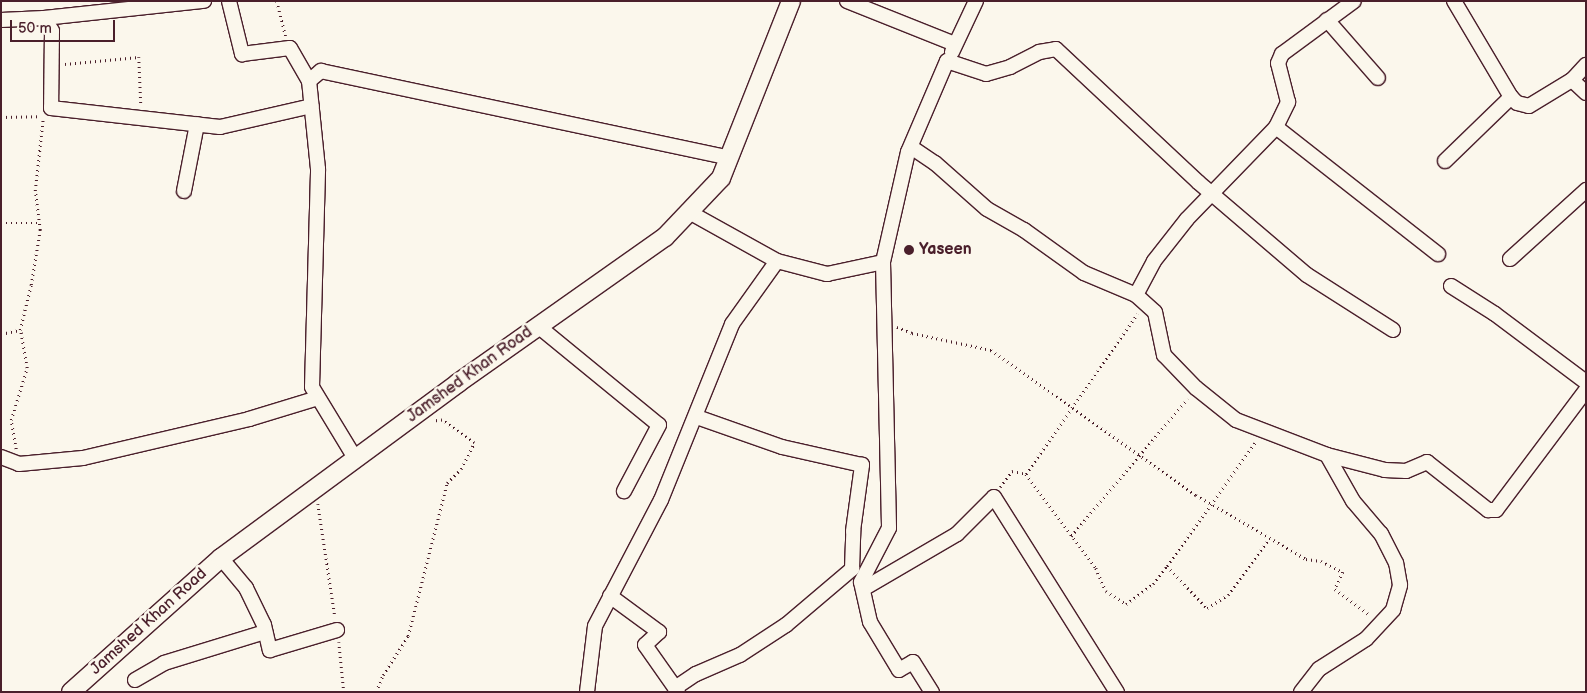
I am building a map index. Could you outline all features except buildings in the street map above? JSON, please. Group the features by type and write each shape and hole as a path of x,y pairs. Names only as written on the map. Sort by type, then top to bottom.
{"street":[{"path":"1,20 44,18 204,1"},
{"path":"229,1 242,54 290,48 309,81 318,169 312,387 355,458"},
{"name":"Jamshed Khan Road","path":"71,692 221,558 355,458 665,237 721,178 791,1"},
{"path":"847,1 955,44"},
{"path":"932,692 913,662 898,670 870,622 861,582 889,528 883,262 911,147 947,61 976,1"},
{"path":"1141,299 1154,261 1186,219 1213,194 1276,127 1288,102 1278,64 1282,54 1354,1"},
{"path":"1454,1 1511,97 1529,106 1572,80 1586,65"},
{"path":"44,18 52,32 52,66 47,112 142,117 220,127 312,106"},
{"path":"1327,20 1378,78"},
{"path":"947,61 986,74 1010,67 1038,52 1056,49 1213,194 1307,275 1393,330"},
{"path":"309,81 321,71 729,158"},
{"path":"1572,80 1586,93"},
{"path":"1445,161 1511,97"},
{"path":"184,191 197,124"},
{"path":"1276,127 1438,254"},
{"path":"911,147 935,163 987,209 1024,230 1084,273 1141,299 1155,312 1164,355 1196,388 1236,420 1327,455 1386,470 1406,471 1427,462 1488,510 1496,510 1586,390"},
{"path":"1510,259 1586,190"},
{"path":"689,212 776,261 827,274 883,262"},
{"path":"587,692 595,626 661,500 697,418 732,324 776,261"},
{"path":"1451,286 1495,314 1586,382"},
{"path":"538,326 659,425 624,491"},
{"path":"1,457 19,464 92,456 249,418 318,398"},
{"path":"610,596 659,632 644,645 676,690 696,674 740,655 786,625 852,569 853,531 862,465 782,447 697,418"},
{"path":"1301,692 1318,669 1366,639 1381,623 1393,610 1400,585 1396,563 1380,534 1353,501 1327,455"},
{"path":"863,589 957,534 994,497 1117,692"},
{"path":"221,558 246,588 265,632 270,650 337,630"},
{"path":"135,680 164,663 265,632"}],"path":[{"path":"277,1 290,48"},
{"path":"52,66 139,57 142,117"},
{"path":"1,117 47,112 35,192 39,223 31,285 20,330 27,368 11,420 19,464"},
{"path":"1,223 39,223"},
{"path":"1026,474 1074,406 1141,299"},
{"path":"885,321 912,333 991,350 1074,406 1210,503 1269,540 1306,559 1321,561 1343,572 1335,589 1381,623"},
{"path":"1,334 20,330"},
{"path":"1070,536 1196,388"},
{"path":"376,692 383,675 408,636 447,483 461,469 474,443 442,420 432,421"},
{"path":"994,497 1012,471 1026,474 1070,536 1096,568 1106,591 1126,604 1153,584 1167,566 1210,503 1255,443 1261,430"},
{"path":"316,488 344,692"},
{"path":"1167,566 1207,608 1228,595 1269,540"}],"place":[{"name":"Yaseen","path":"909,250"}]}
